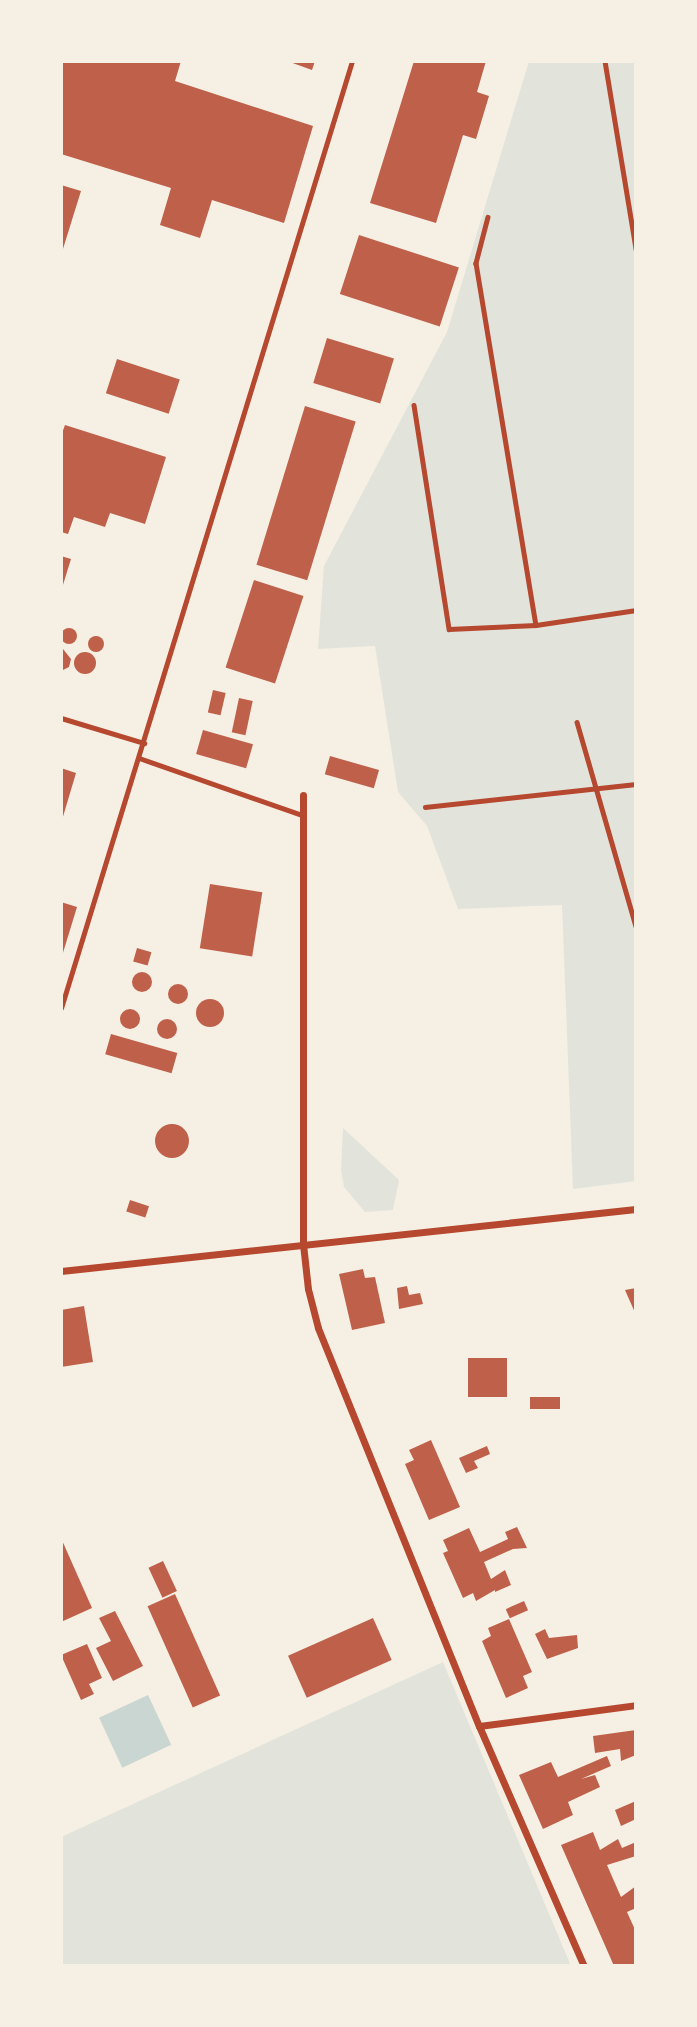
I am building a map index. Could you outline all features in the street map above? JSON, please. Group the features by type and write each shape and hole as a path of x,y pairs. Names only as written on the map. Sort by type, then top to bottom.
{"street":[{"path":"303,795 303,1244 308,1289 318,1328 479,1726 584,1966"},
{"path":"61,1271 636,1209"},
{"path":"479,1726 636,1705"}],"lane":[{"path":"61,1008 352,61"},
{"path":"61,718 144,743"},
{"path":"139,758 302,815"}],"path":[{"path":"605,61 636,249"},
{"path":"488,217 476,263 537,625"},
{"path":"415,405 449,629 537,625 636,610"},
{"path":"577,722 636,926"},
{"path":"425,807 636,784"}],"shaded area":[{"path":"529,61 636,61 636,1181 573,1189 562,905 458,909 427,826 398,792 375,646 318,649 324,566 447,332"},
{"path":"343,1128 399,1180 393,1210 365,1212 344,1187 341,1170"},
{"path":"443,1662 571,1966 61,1966 61,1837"},
{"path":"148,1695 171,1745 122,1768 99,1718"}],"building":[{"path":"61,61 181,61 175,81 313,126 284,223 212,200 200,238 160,225 171,188 61,154"},
{"path":"287,61 315,61 312,70"},
{"path":"414,61 486,61 477,92 489,96 476,139 463,135 436,223 370,203"},
{"path":"61,185 81,191 62,252 61,252"},
{"path":"359,235 459,267 440,326 340,294"},
{"path":"327,338 394,358 380,403 313,383"},
{"path":"117,359 180,379 169,414 106,393"},
{"path":"305,406 356,421 307,580 256,565"},
{"path":"65,425 166,457 145,524 110,513 105,527 74,517 68,534 61,532 61,436"},
{"path":"61,556 71,559 62,588 61,588"},
{"path":"254,580 303,596 275,684 226,667"},
{"path":"69,628 77,636 69,644 61,636"},
{"path":"96,636 104,644 96,652 88,644"},
{"path":"63,649 71,659 69,667 61,671"},
{"path":"85,652 93,655 96,663 93,671 85,674 77,671 74,663 77,655"},
{"path":"213,690 226,693 220,715 208,712"},
{"path":"239,698 253,701 245,735 232,732"},
{"path":"203,730 253,744 246,768 196,754"},
{"path":"330,756 379,770 374,788 325,774"},
{"path":"61,768 76,773 62,820 61,820"},
{"path":"210,884 262,892 252,956 200,948"},
{"path":"61,902 77,907 62,956 61,956"},
{"path":"137,948 151,952 148,966 133,961"},
{"path":"142,972 149,975 152,982 149,989 142,992 135,989 132,982 135,975"},
{"path":"178,984 185,987 188,994 185,1001 178,1004 171,1001 168,994 171,987"},
{"path":"210,999 220,1003 224,1013 220,1023 210,1027 200,1023 196,1013 200,1003"},
{"path":"130,1009 137,1012 140,1019 137,1026 130,1029 123,1026 120,1019 123,1012"},
{"path":"167,1019 174,1022 177,1029 174,1036 167,1039 160,1036 157,1029 160,1022"},
{"path":"111,1034 177,1053 172,1073 105,1054"},
{"path":"172,1124 184,1129 189,1141 184,1153 172,1158 160,1153 155,1141 160,1129"},
{"path":"130,1200 149,1206 145,1218 126,1211"},
{"path":"363,1269 365,1278 375,1277 385,1323 352,1330 339,1274"},
{"path":"407,1286 409,1295 420,1293 423,1304 399,1309 397,1288"},
{"path":"636,1288 636,1315 625,1290"},
{"path":"84,1306 93,1362 61,1367 61,1310"},
{"path":"468,1358 507,1358 507,1397 468,1397"},
{"path":"530,1397 560,1397 560,1409 530,1409"},
{"path":"431,1440 460,1507 429,1520 405,1464 414,1460 409,1450"},
{"path":"487,1446 490,1454 474,1461 478,1468 466,1473 459,1458"},
{"path":"517,1527 527,1548 513,1549 484,1562 491,1579 505,1570 511,1585 495,1590 476,1601 473,1593 463,1598 443,1553 448,1551 443,1540 469,1528 480,1552 508,1539 505,1532"},
{"path":"61,1538 92,1608 61,1622"},
{"path":"163,1561 177,1591 162,1598 148,1568"},
{"path":"175,1594 220,1695 193,1708 148,1606"},
{"path":"524,1601 528,1610 510,1618 506,1609"},
{"path":"115,1611 143,1666 113,1681 96,1648 111,1641 99,1618"},
{"path":"373,1618 392,1660 307,1698 288,1656"},
{"path":"509,1619 532,1672 523,1676 528,1688 506,1698 482,1641 491,1636 488,1628"},
{"path":"545,1629 549,1638 577,1635 578,1648 547,1659 535,1634"},
{"path":"87,1644 102,1678 89,1684 94,1694 81,1700 61,1655"},
{"path":"636,1730 636,1755 621,1761 620,1749 595,1753 593,1736"},
{"path":"607,1756 611,1766 581,1779 595,1775 600,1787 568,1802 573,1815 543,1829 519,1775 551,1762 558,1777"},
{"path":"636,1801 636,1819 621,1826 615,1810"},
{"path":"593,1832 600,1850 618,1839 622,1848 636,1842 636,1856 607,1865 621,1897 636,1886 636,1908 627,1912 636,1932 636,1966 614,1966 561,1845"}]}
